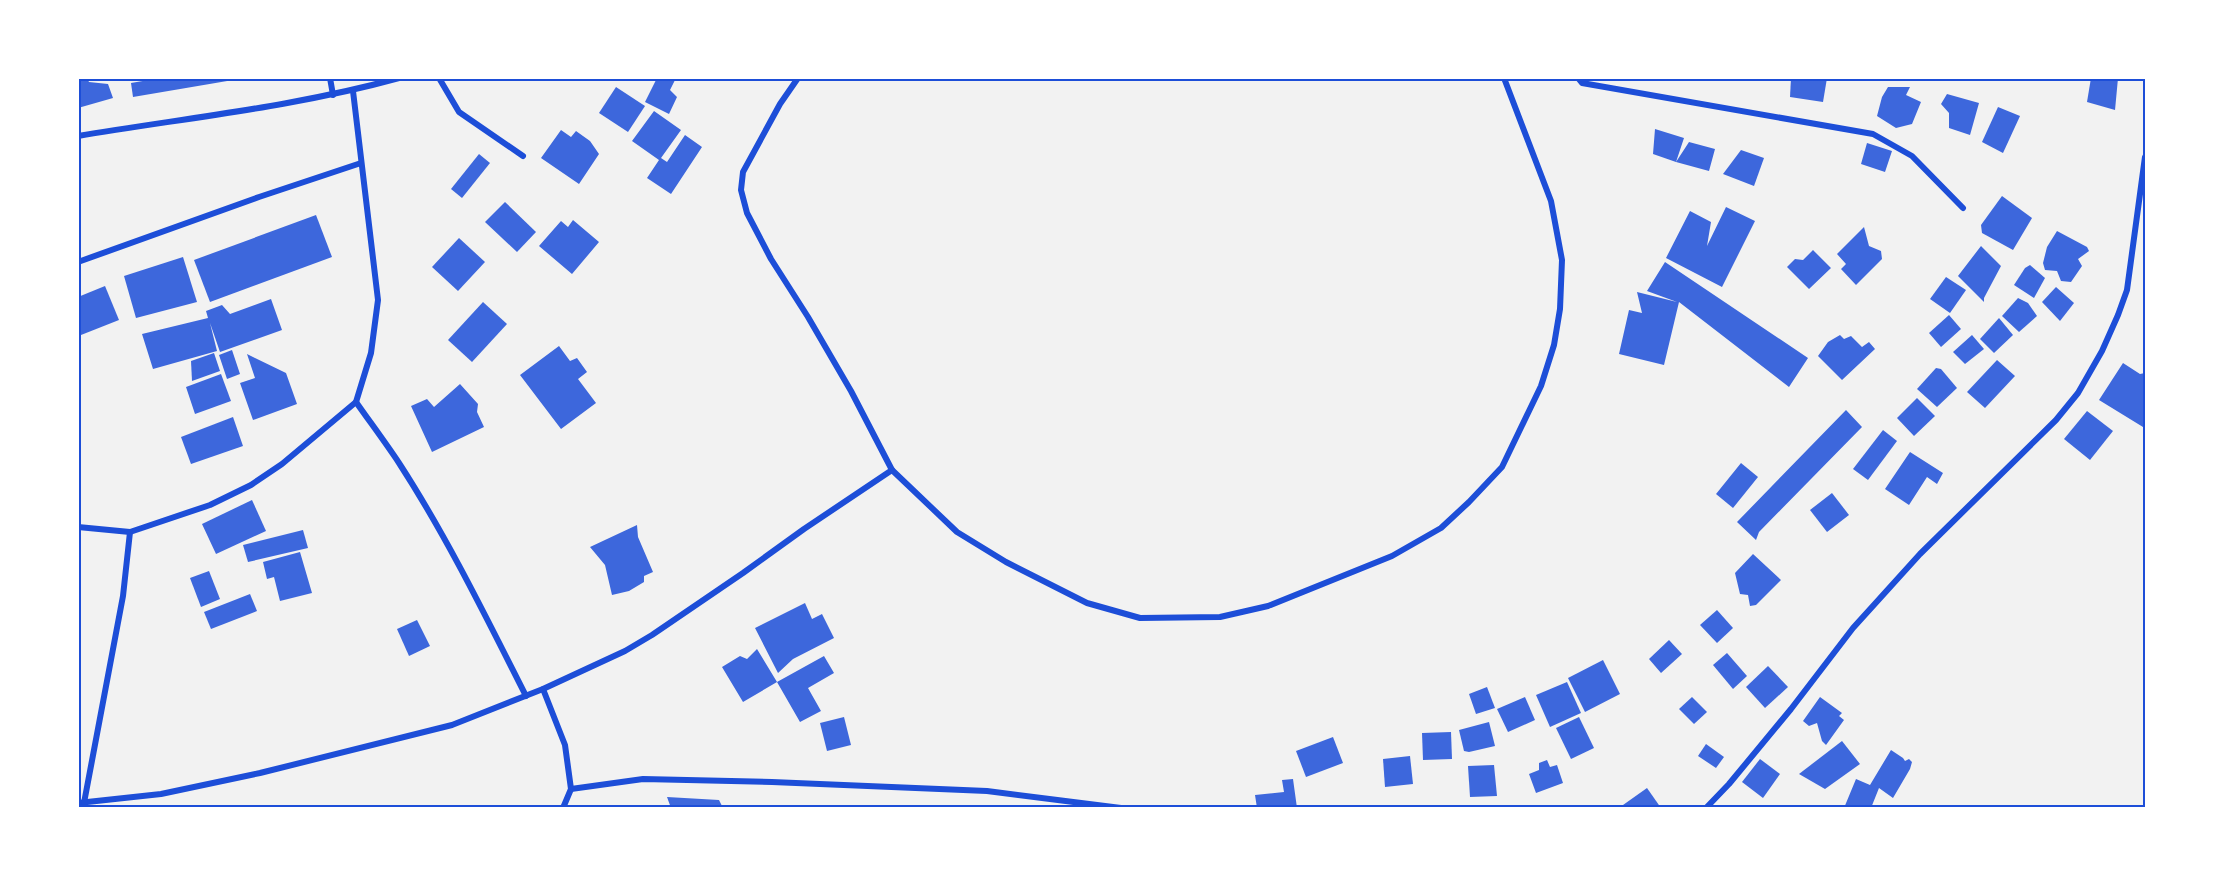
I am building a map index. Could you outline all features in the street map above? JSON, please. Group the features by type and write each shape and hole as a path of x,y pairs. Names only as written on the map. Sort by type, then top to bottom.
{"street":[{"path":"330,78 333,95"},
{"path":"78,136 333,95 399,78"},
{"path":"439,78 459,112 522,156"},
{"path":"798,78 780,104 743,172 741,190 747,213 771,259 845,382 892,470 957,532 1006,562 1087,603 1140,618 1220,617 1268,606 1392,556 1441,528 1502,467 1541,386 1554,345 1560,309 1562,260 1551,201 1504,78"},
{"path":"1578,78 1582,83 1874,134 1912,156 1963,208"},
{"path":"78,527 130,532 210,505 251,485 305,446 356,402 371,353 378,300 353,91"},
{"path":"1706,808 1729,784 1791,709 1853,628 1920,554 2056,420 2078,393 2102,351 2127,290 2145,157"},
{"path":"78,262 362,163"},
{"path":"356,402 399,463 426,508 473,590 526,696"},
{"path":"130,532 123,596 81,803 161,794 260,773 452,725 526,696 625,651 652,635 892,470"},
{"path":"543,689 565,745 572,789 563,808"},
{"path":"572,789 643,779 772,782 987,791 1121,808"}],"building":[{"path":"78,78 108,84 113,98 78,108"},
{"path":"160,78 239,79 133,97 131,83"},
{"path":"657,78 676,78 670,90 677,97 669,114 645,102"},
{"path":"1791,78 1827,78 1823,102 1790,97"},
{"path":"2091,78 2118,78 2115,110 2087,102"},
{"path":"616,87 645,106 628,132 599,113"},
{"path":"1888,87 1910,87 1906,95 1921,102 1912,124 1896,128 1877,116 1882,97"},
{"path":"1947,94 1979,103 1970,135 1949,128 1949,113 1941,104"},
{"path":"1998,107 2020,116 2003,153 1982,142"},
{"path":"654,111 681,130 661,158 667,162 685,135 702,147 671,194 647,178 659,160 632,141"},
{"path":"1655,129 1684,138 1676,162 1653,154"},
{"path":"561,130 571,137 576,131 590,141 599,154 579,184 541,158"},
{"path":"1689,142 1715,149 1709,171 1676,162"},
{"path":"1867,143 1892,151 1885,172 1861,164"},
{"path":"1741,150 1764,158 1754,186 1723,174"},
{"path":"479,154 490,163 462,198 451,189"},
{"path":"2002,196 2032,218 2013,250 1982,233 1981,225"},
{"path":"505,202 536,232 517,252 485,222"},
{"path":"1726,207 1755,221 1722,287 1666,258 1690,211 1711,222 1707,246"},
{"path":"316,215 332,257 210,302 194,260"},
{"path":"573,220 599,242 572,274 539,246 561,221 568,227"},
{"path":"1864,227 1869,246 1881,251 1882,259 1856,285 1841,269 1846,264 1837,254"},
{"path":"2057,231 2087,247 2089,251 2078,259 2082,266 2071,282 2061,281 2057,271 2045,270 2043,263 2047,247"},
{"path":"459,238 485,262 458,291 432,267"},
{"path":"1981,246 2001,266 1984,302 1958,276"},
{"path":"1813,250 1831,268 1809,289 1787,267 1795,259 1803,260"},
{"path":"183,257 197,302 136,318 124,276"},
{"path":"1665,262 1808,358 1789,387 1679,302 1664,365 1619,354 1629,310 1642,313 1637,292 1677,302 1647,291"},
{"path":"2030,265 2045,278 2034,298 2014,285 2025,268"},
{"path":"1946,277 1966,290 1950,313 1930,299"},
{"path":"105,286 119,320 81,335 78,328 78,297"},
{"path":"2056,287 2074,303 2060,321 2042,302"},
{"path":"2018,298 2028,303 2037,316 2019,332 2002,316"},
{"path":"271,299 282,330 220,352 210,323 217,351 153,369 142,334 208,318 206,311 222,305 230,314"},
{"path":"483,302 507,324 472,362 448,340"},
{"path":"1949,315 1961,329 1941,347 1929,333"},
{"path":"1999,318 2013,335 1994,353 1980,339"},
{"path":"1840,335 1844,339 1851,336 1862,347 1869,342 1875,349 1842,380 1818,356 1828,342"},
{"path":"1972,335 1984,349 1965,364 1953,352"},
{"path":"559,346 570,361 577,358 587,372 578,379 596,403 561,429 520,375"},
{"path":"232,350 240,374 227,379 219,355"},
{"path":"214,353 220,371 192,381 191,361"},
{"path":"247,354 286,373 297,404 253,420 240,383 255,378"},
{"path":"1997,360 2015,376 1985,408 1967,392"},
{"path":"2123,363 2140,374 2145,373 2145,425 2143,427 2099,400"},
{"path":"1936,368 1941,369 1957,388 1937,407 1917,389"},
{"path":"221,374 231,401 195,414 186,387"},
{"path":"460,384 478,404 477,412 484,427 432,452 411,406 427,399 434,407"},
{"path":"1917,398 1935,416 1914,436 1897,418"},
{"path":"1846,410 1862,427 1759,532 1756,540 1737,522"},
{"path":"2087,411 2113,431 2090,460 2064,439"},
{"path":"233,417 243,446 191,464 181,437"},
{"path":"1883,430 1897,441 1868,480 1853,469"},
{"path":"1910,452 1943,473 1937,484 1927,477 1909,505 1885,489"},
{"path":"1741,463 1758,477 1733,508 1716,494"},
{"path":"1832,493 1849,515 1827,532 1810,510"},
{"path":"252,500 266,531 216,554 202,524"},
{"path":"637,525 638,537 653,572 644,576 644,582 629,591 612,595 605,565 590,547"},
{"path":"303,530 308,548 248,562 243,545"},
{"path":"300,552 312,593 280,601 274,577 267,579 263,562"},
{"path":"1753,554 1781,580 1756,605 1750,606 1748,595 1740,594 1735,573"},
{"path":"209,571 220,599 201,607 190,578"},
{"path":"250,594 257,611 211,629 204,612"},
{"path":"805,603 812,619 822,614 834,638 793,659 778,673 755,628"},
{"path":"1717,610 1733,628 1717,643 1700,625"},
{"path":"417,620 430,646 409,656 397,629"},
{"path":"1669,640 1682,654 1661,673 1649,659"},
{"path":"757,649 777,682 743,702 722,667 740,656 747,659"},
{"path":"1727,653 1747,676 1733,689 1713,665"},
{"path":"824,656 834,673 808,688 821,711 800,722 777,682"},
{"path":"1603,660 1620,694 1585,712 1568,678"},
{"path":"1768,666 1788,687 1765,708 1746,687"},
{"path":"1567,682 1581,713 1550,727 1536,695"},
{"path":"1487,687 1495,708 1476,714 1469,694"},
{"path":"1525,697 1535,720 1508,732 1497,709"},
{"path":"1692,697 1707,712 1694,724 1679,709"},
{"path":"1820,697 1842,713 1839,716 1844,720 1826,745 1822,741 1817,723 1809,726 1803,721"},
{"path":"844,717 851,745 827,751 820,723"},
{"path":"1579,717 1594,748 1571,759 1556,728"},
{"path":"1489,722 1495,746 1464,751 1459,730"},
{"path":"1451,732 1452,759 1423,760 1422,733"},
{"path":"1333,737 1343,763 1306,777 1296,751"},
{"path":"1842,741 1860,764 1825,789 1799,774"},
{"path":"1706,744 1724,757 1716,768 1698,756"},
{"path":"1891,750 1905,761 1909,759 1912,762 1893,798 1879,788 1871,808 1844,808 1856,779 1870,785"},
{"path":"1410,756 1413,784 1385,787 1383,759"},
{"path":"1760,759 1780,774 1763,798 1742,782"},
{"path":"1547,760 1550,767 1557,765 1563,783 1536,793 1529,774 1539,770 1539,763"},
{"path":"1494,765 1497,796 1470,797 1468,766"},
{"path":"1293,779 1297,808 1257,808 1255,795 1284,792 1282,780"},
{"path":"1647,788 1661,808 1625,808 1623,805"},
{"path":"667,797 719,800 723,808 671,808"}]}
